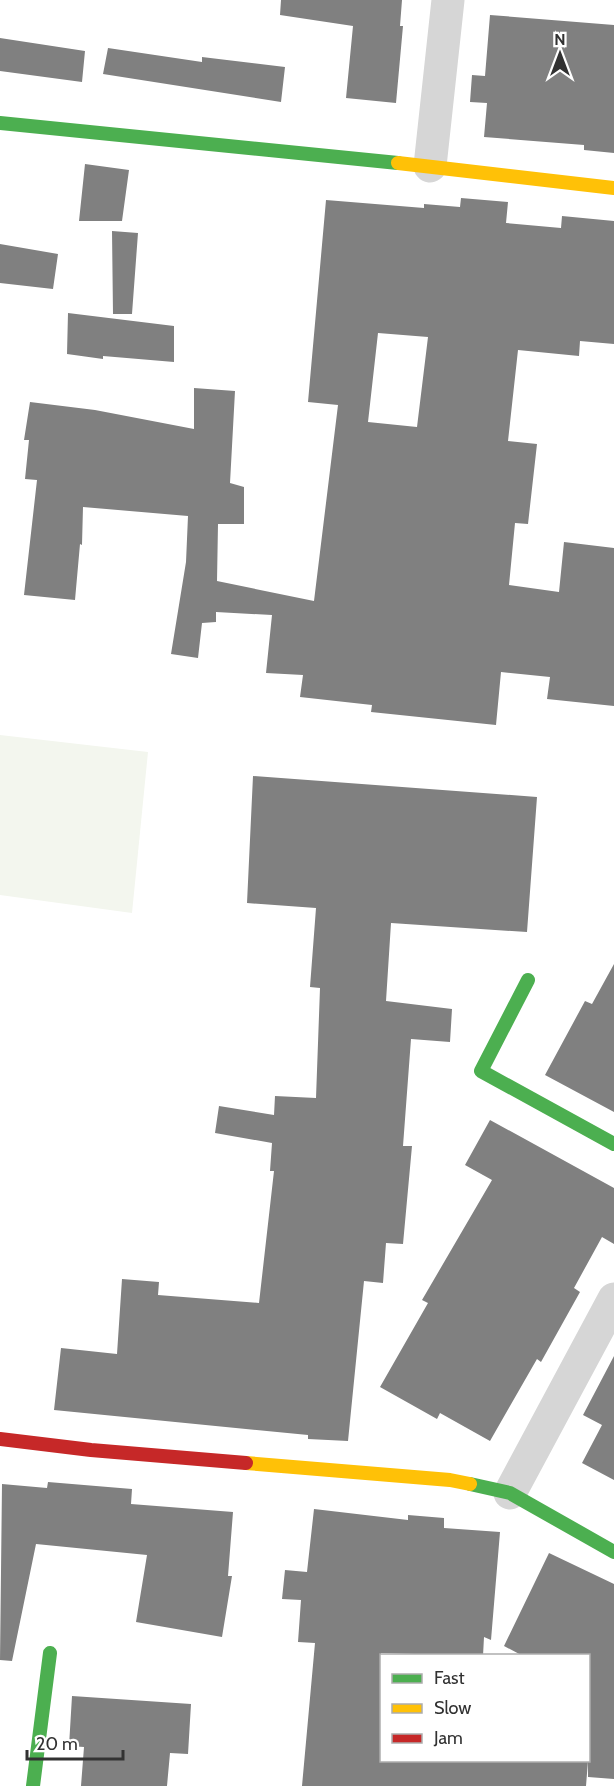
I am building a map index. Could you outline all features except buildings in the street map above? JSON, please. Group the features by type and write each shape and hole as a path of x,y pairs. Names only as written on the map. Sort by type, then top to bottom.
{"street":[{"path":"430,166 448,0"},
{"path":"0,123 430,166 614,188"},
{"path":"528,980 481,1071 614,1144"},
{"path":"510,1493 614,1299"},
{"path":"0,1439 91,1450 450,1480 510,1493 614,1552"},
{"path":"33,1786 50,1653"}],"shaded area":[{"path":"0,735 148,752 132,913 0,895"}],"traffic: fast":[{"path":"0,123 398,163"},
{"path":"528,980 481,1071 614,1144"},
{"path":"470,1484 510,1493 614,1552"},
{"path":"33,1786 50,1653"}],"traffic: slow":[{"path":"398,163 614,188"},
{"path":"246,1463 450,1480 470,1484"}],"traffic: jam":[{"path":"0,1439 91,1450 246,1463"}]}
